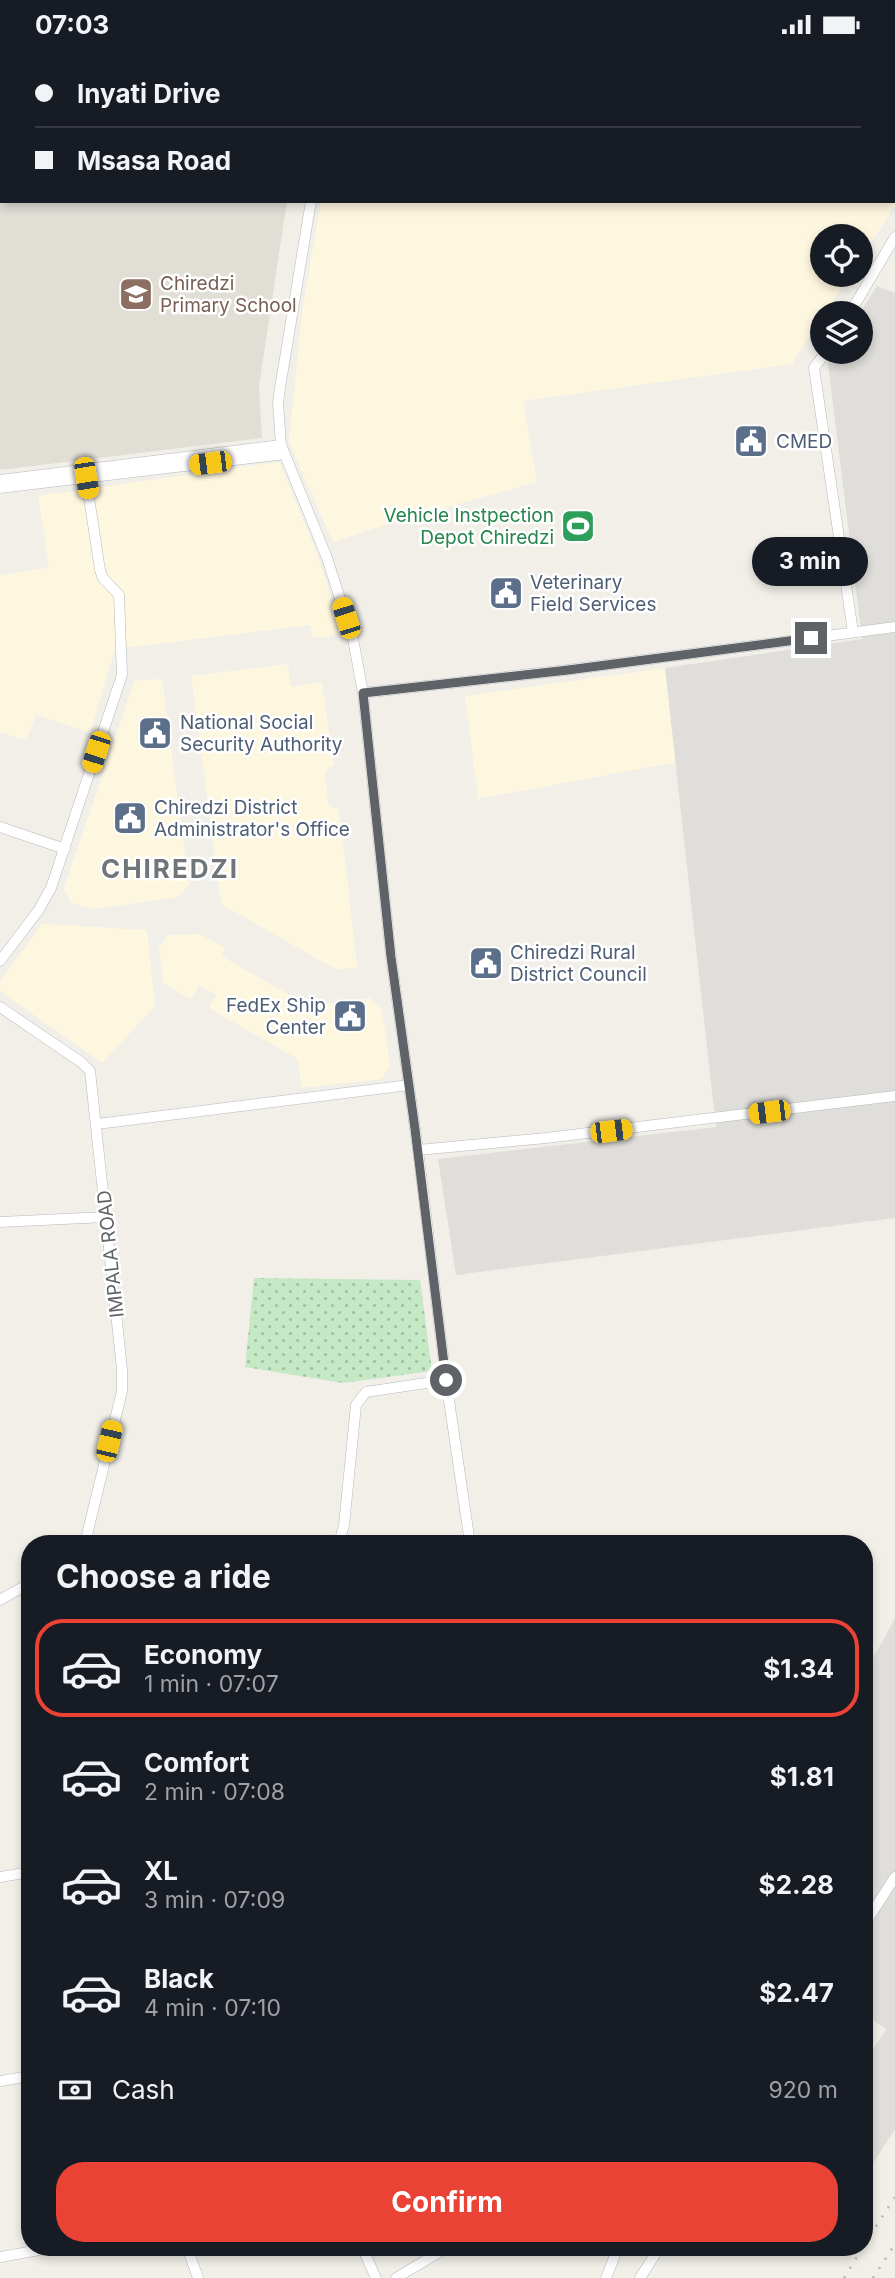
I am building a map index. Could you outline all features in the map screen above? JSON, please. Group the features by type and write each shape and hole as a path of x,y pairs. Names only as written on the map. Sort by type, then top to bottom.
{"street":[{"path":"311,203 278,403 283,449 327,558 353,639 363,693 387,922 446,1380 469,1535"},
{"path":"857,301 895,237"},
{"path":"817,364 814,368 853,632"},
{"path":"0,488 283,449"},
{"path":"0,480 283,449"},
{"path":"0,961 38,911 51,888 122,675 119,595 103,578 100,569 86,478"},
{"path":"363,693 895,627"},
{"path":"0,827 65,849"},
{"name":"IMPALA ROAD","path":"0,1007 81,1062 90,1071 122,1369 122,1391 87,1535"},
{"path":"97,1123 409,1085"},
{"path":"418,1150 546,1139 895,1096"},
{"path":"0,1222 106,1217"},
{"path":"341,1535 356,1405 366,1392 446,1380"},
{"path":"0,1600 21,1588"},
{"path":"0,1877 21,1874"},
{"path":"873,1911 895,1877"},
{"path":"0,2081 21,2078"},
{"path":"0,2257 21,2253"},
{"path":"190,2256 198,2278"},
{"path":"366,2256 376,2278"},
{"path":"396,2278 434,2256"},
{"path":"606,2278 614,2256"},
{"path":"640,2278 654,2256"}],"shaded area":[{"name":"Chiredzi Primary School","path":"0,203 287,203 259,386 262,438 0,470"},
{"path":"321,203 895,203 873,239 873,224 810,224 810,287 842,287 833,301 810,301 810,336 792,364 523,401 537,482 333,542 289,442 302,313"},
{"path":"877,286 895,293 895,1218 456,1275 438,1159 716,1127 665,668 862,639 828,364 873,364 873,301 868,301"},
{"path":"279,462 317,553 341,631 328,637 313,638 310,625 115,649 90,733 36,715 27,740 0,732 0,576 49,567 38,496"},
{"path":"288,664 291,687 322,682 334,766 329,767 325,773 328,803 339,808 357,967 337,970 221,904 191,676"},
{"path":"665,668 676,762 478,799 465,696"},
{"path":"162,679 189,884 178,897 94,909 71,903 64,889 134,681"},
{"path":"42,924 147,930 155,1006 102,1063 0,991 0,981"},
{"path":"199,934 225,948 221,956 321,1013 321,1005 370,998 382,1010 390,1065 382,1079 301,1088 298,1059 209,1008 216,995 199,985 191,999 163,983 159,947 168,935"},
{"path":"895,1618 895,2129 873,2163 873,2049 886,2029 873,2020 873,1658"}],"green space":[{"path":"254,1278 420,1280 432,1371 343,1383 245,1367"}],"railway":[{"path":"873,2231 895,2197"},
{"path":"873,2278 895,2244"},
{"path":"844,2278 857,2256"}],"place":[{"name":"Chiredzi Primary School","path":"136,294"},
{"name":"CMED","path":"751,441"},
{"name":"Vehicle Instpection Depot Chiredzi","path":"578,526"},
{"name":"Veterinary Field Services","path":"506,593"},
{"name":"National Social Security Authority","path":"155,733"},
{"name":"Chiredzi District Administrator's Office","path":"130,818"},
{"name":"Chiredzi Rural District Council","path":"486,963"},
{"name":"FedEx Ship Center","path":"350,1016"}],"district":[{"name":"CHIREDZI","path":"170,869"}],"route":[{"path":"446,1380 391,957 363,693 568,670 811,638"}]}
